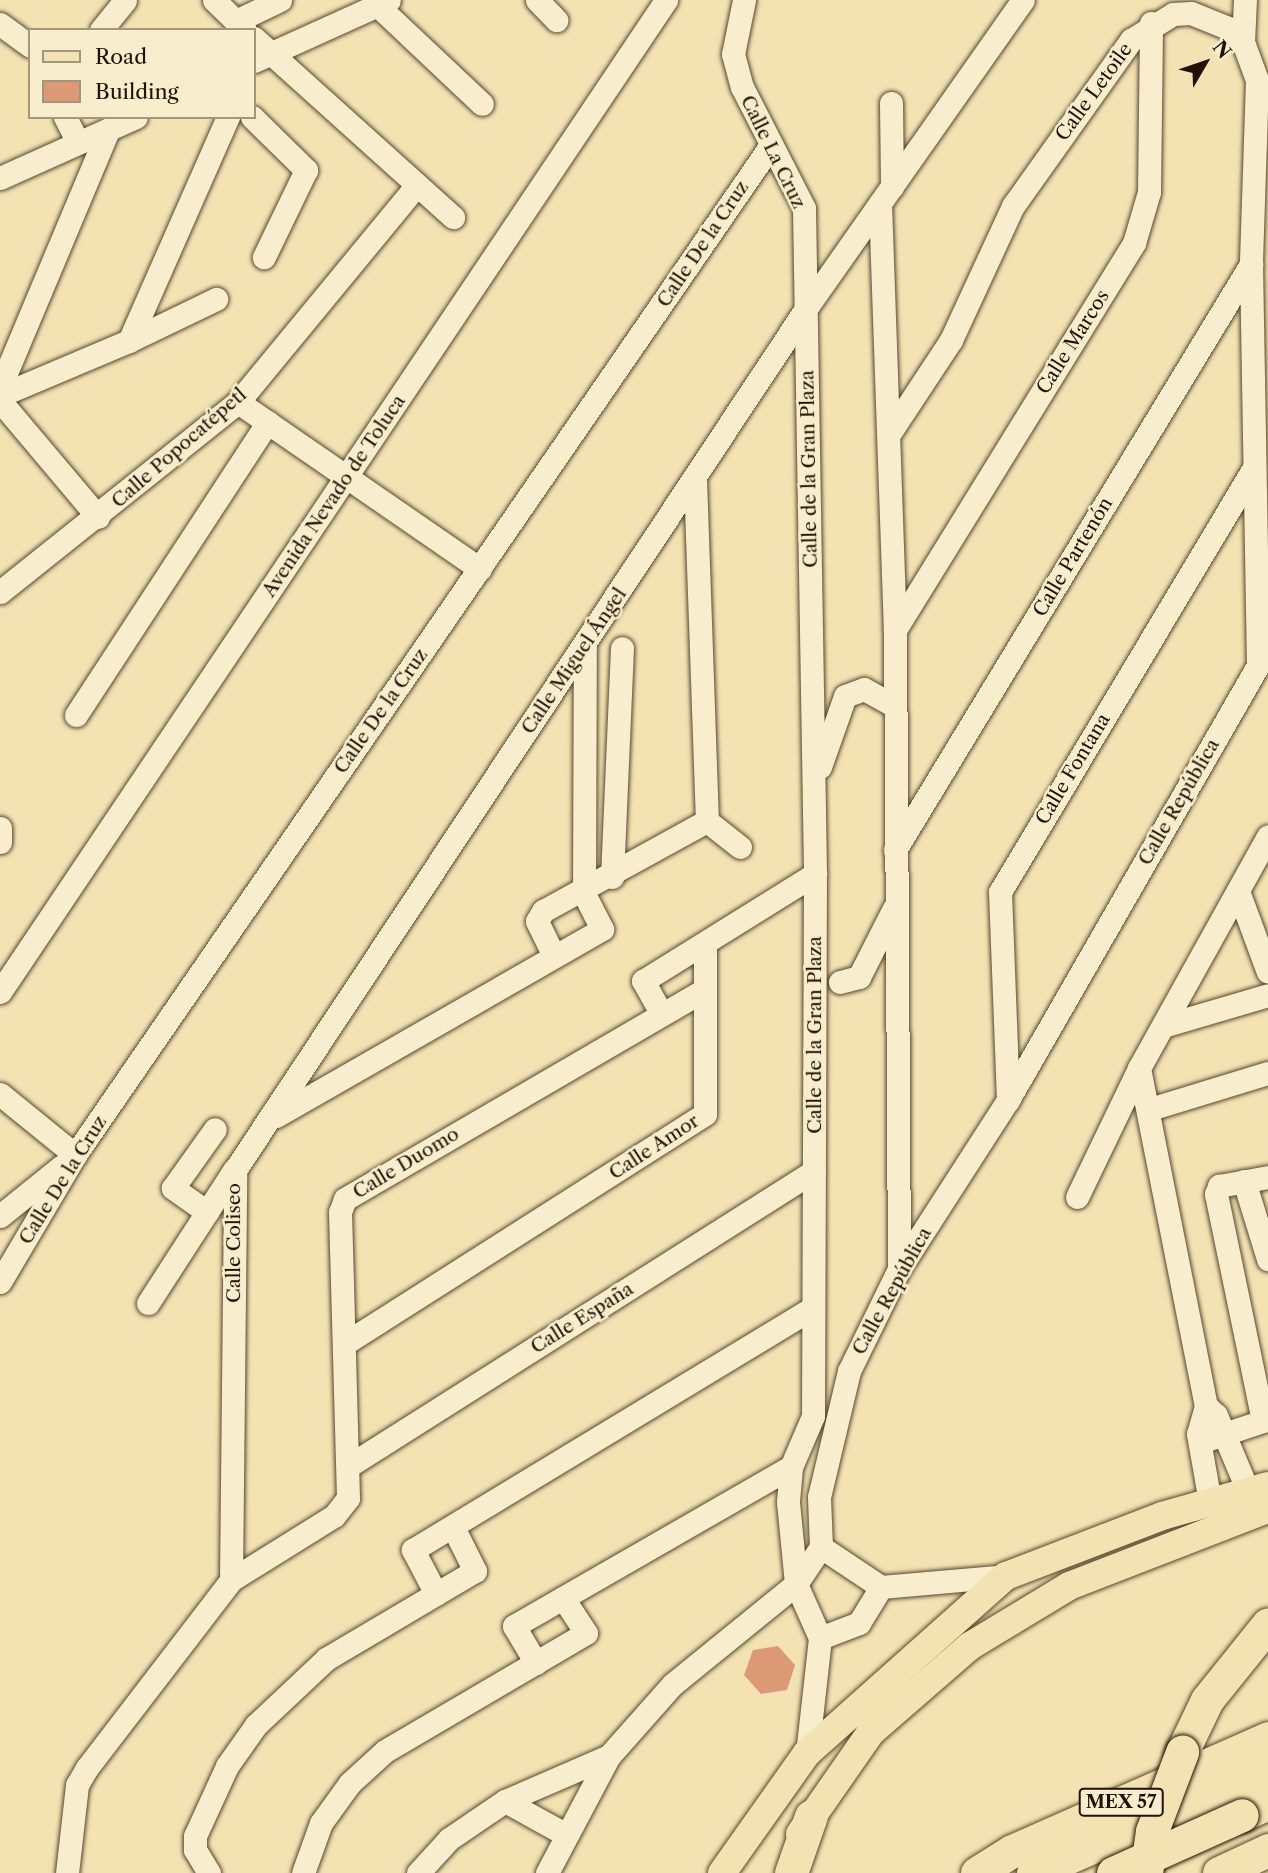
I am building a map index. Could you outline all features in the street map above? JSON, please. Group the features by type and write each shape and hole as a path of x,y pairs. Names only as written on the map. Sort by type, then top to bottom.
{"highway":[{"name":"MEX 57","path":"1147,1873 1152,1831 1182,1752 1207,1700 1268,1624"},
{"name":"MEX 57","path":"977,1873 1012,1851 1268,1738"},
{"name":"MEX 57","path":"1033,1873 1268,1770"},
{"path":"1113,1873 1268,1803"},
{"path":"791,1873 811,1816"},
{"path":"1219,1873 1268,1850"}],"main road":[{"path":"722,1873 807,1753 1006,1576 1210,1502 1261,1495"},
{"path":"776,1873 811,1816 871,1732 970,1646 1069,1586 1261,1495"},
{"path":"1147,1873 1268,1818"}],"street":[{"path":"103,28 125,0"},
{"path":"214,0 241,25 280,0"},
{"path":"537,0 556,20"},
{"name":"Avenida Nevado de Toluca","path":"0,992 666,0"},
{"name":"Calle La Cruz","path":"744,0 733,54 771,145 804,208 807,307"},
{"name":"Calle Miguel Ángel","path":"268,1121 807,307 1023,0"},
{"path":"1245,0 1243,42 1257,80 1251,264 1254,468 1263,656"},
{"path":"453,217 262,57 383,3 482,104"},
{"name":"Calle Letoile","path":"891,431 951,340 1013,206 1131,40 1151,23 1191,13 1243,42"},
{"name":"Calle Marcos","path":"895,630 1135,243 1149,192 1151,23"},
{"path":"0,24 28,45"},
{"path":"891,103 886,195 895,630 899,1269"},
{"path":"66,119 78,144"},
{"path":"0,178 132,119"},
{"path":"129,341 227,119"},
{"path":"254,119 306,170 264,257"},
{"path":"1,395 108,130"},
{"name":"Calle De la Cruz","path":"0,1282 75,1155 771,145"},
{"name":"Calle Popocatépetl","path":"0,592 9,566 98,517 238,402 416,185"},
{"name":"Calle Partenón","path":"895,850 1251,264"},
{"path":"1,395 129,341 216,299"},
{"name":"Calle de la Gran Plaza","path":"807,307 816,873 813,1416 791,1466 796,1584 820,1638"},
{"path":"1,395 98,517"},
{"path":"238,402 480,569"},
{"path":"76,715 268,422"},
{"name":"Calle Fontana","path":"1008,1100 1000,892 1254,468"},
{"path":"695,479 707,821 740,847"},
{"path":"584,894 585,644"},
{"path":"612,877 622,648"},
{"name":"Calle República","path":"821,1547 819,1497 849,1371 899,1269 1008,1100 1263,656"},
{"path":"814,786 845,696 864,689 895,706"},
{"path":"552,952 538,915 584,894 707,821"},
{"path":"0,828 0,842"},
{"path":"1077,1196 1139,1068 1238,891 1259,866 1268,836"},
{"path":"661,1013 643,981 816,873"},
{"path":"1238,891 1268,972"},
{"name":"Calle Coliseo","path":"232,1580 235,1170 268,1121 552,952 601,929 584,894"},
{"path":"840,982 859,977 896,906"},
{"name":"Calle Amor","path":"347,1342 705,1115 705,944"},
{"name":"Calle Duomo","path":"232,1580 344,1506 351,1465 340,1212 345,1199 704,990"},
{"path":"1163,1026 1268,995"},
{"path":"1139,1068 1150,1109 1206,1406 1261,1495"},
{"path":"1150,1109 1268,1073"},
{"path":"0,1094 75,1155 0,1216"},
{"path":"207,1212 173,1188 215,1129"},
{"path":"148,1303 235,1170"},
{"name":"Calle España","path":"351,1465 814,1171"},
{"path":"1200,1441 1263,1417 1216,1194 1219,1186 1268,1177"},
{"path":"1244,1181 1268,1259"},
{"path":"436,1594 413,1550 454,1529 812,1308"},
{"path":"1206,1406 1198,1419 1210,1502"},
{"path":"536,1663 514,1626 791,1466"},
{"path":"209,1873 195,1850 195,1836 226,1766 256,1725 326,1659 475,1571 454,1529"},
{"path":"547,1873 563,1833 609,1756 673,1684 796,1584 821,1547 881,1587 1006,1576"},
{"path":"67,1873 77,1785 86,1768 232,1580"},
{"path":"807,1753 820,1638 859,1623 881,1587"},
{"path":"303,1873 321,1823 350,1783 384,1751 586,1633 563,1598"},
{"path":"418,1873 449,1839 505,1801 609,1756"},
{"path":"505,1801 563,1833"}],"building":[{"path":"778,1646 795,1665 787,1690 761,1694 744,1675 753,1650"}]}
